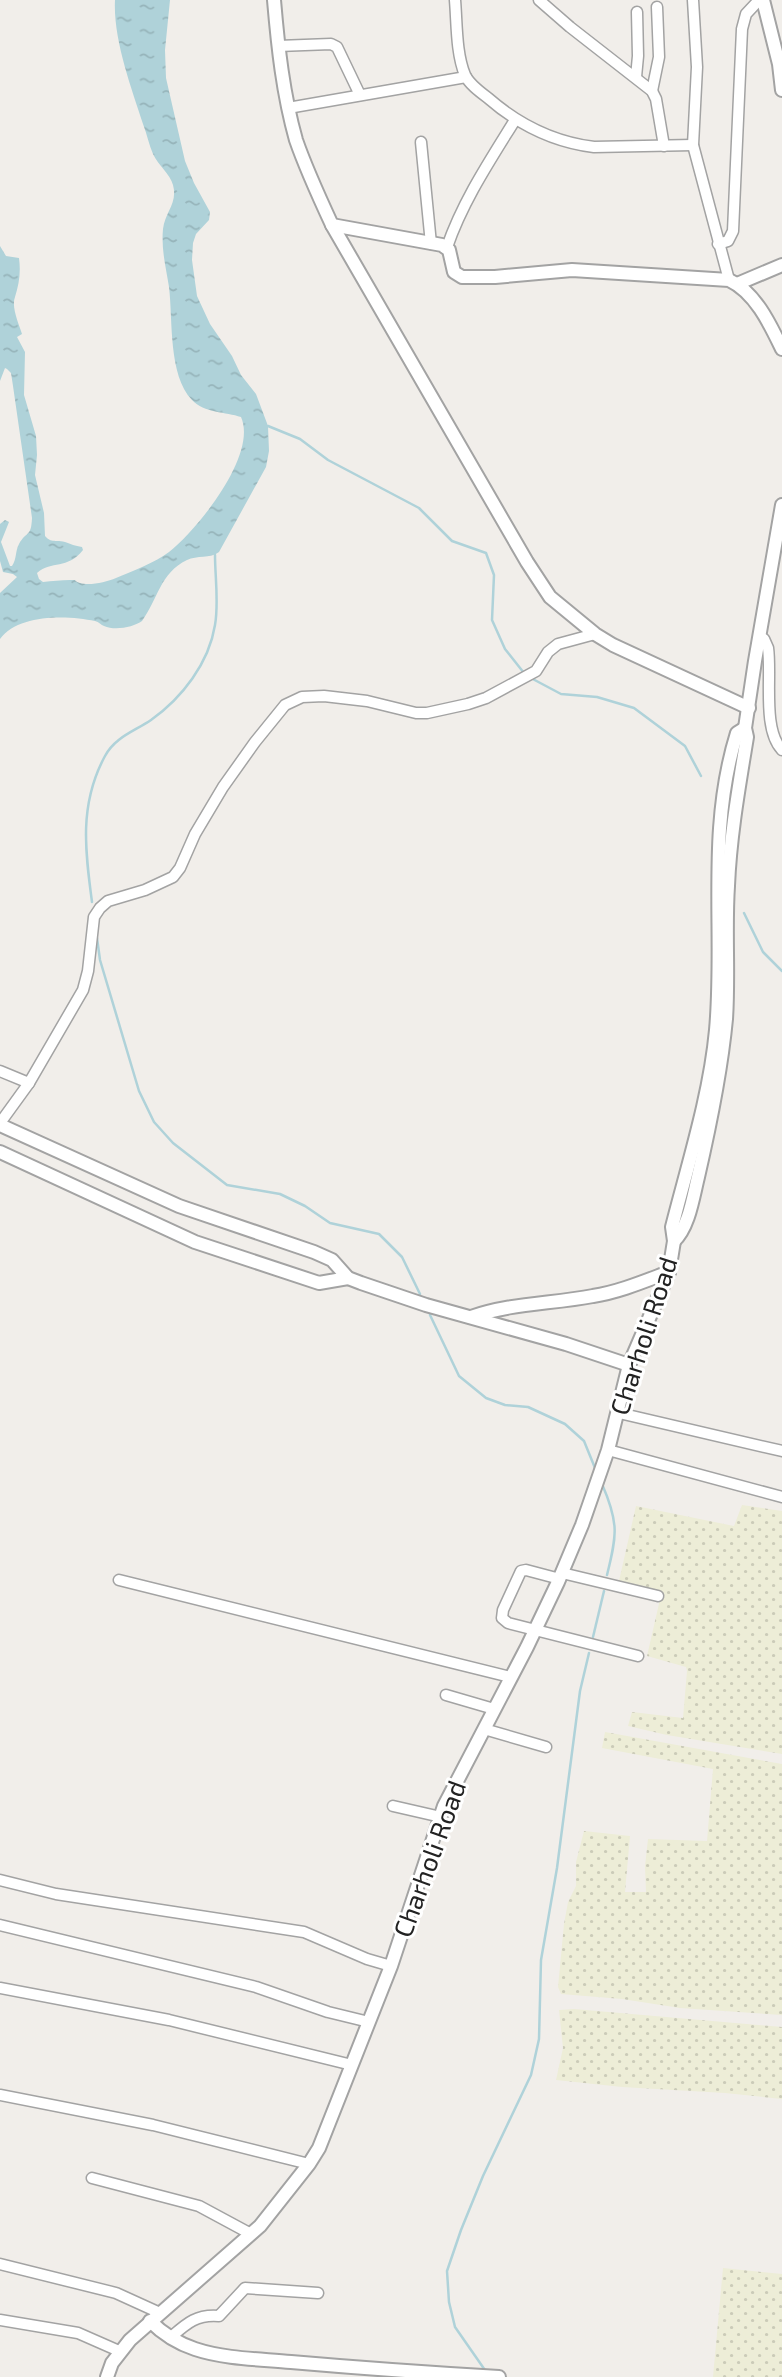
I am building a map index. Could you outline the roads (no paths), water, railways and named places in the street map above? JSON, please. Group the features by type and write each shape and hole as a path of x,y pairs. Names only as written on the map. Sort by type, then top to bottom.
{"street":[{"path":"274,0 288,108 313,185 332,225 527,562 550,597 595,634 613,645 749,708"},
{"path":"455,0 460,51 466,77 515,120 548,136 579,145 693,145"},
{"path":"539,0 652,91 656,99 664,146"},
{"path":"692,0 697,67 693,145 718,244 733,282 767,319 782,349"},
{"path":"718,244 728,241 733,231 742,29 746,14 761,0 779,64 782,90"},
{"path":"652,91 659,57 657,8"},
{"path":"636,77 637,12"},
{"path":"278,46 331,44 337,47 360,95"},
{"path":"288,108 466,77"},
{"path":"515,120 470,191 456,220 447,247 454,272 462,276 495,277 572,270 733,282 782,265"},
{"path":"421,142 431,244"},
{"path":"332,225 447,247"},
{"name":"Charholi Road","path":"107,2377 120,2351 260,2226 319,2148 391,1966 441,1817 561,1576 602,1469 619,1413 629,1365 669,1272 674,1241 672,1227 712,1058 722,959 717,882 720,828 731,752 737,733 746,728 782,505"},
{"path":"595,634 558,644 548,652 536,671 486,698 458,706 416,713 367,701 324,696 302,697 285,705 254,742 223,787 173,877 145,890 108,901 100,908 94,917 88,971 83,990 29,1083 0,1124 179,1206 314,1252 331,1260 348,1278 426,1305 566,1344 629,1365"},
{"path":"759,636 764,639 768,648 771,724 775,741 782,750"},
{"path":"0,1071 29,1083"},
{"path":"0,1152 195,1242 319,1283 348,1278"},
{"path":"470,1317 503,1308 595,1296 669,1272"},
{"path":"619,1413 782,1451"},
{"path":"608,1450 782,1497"},
{"path":"638,1656 508,1623 502,1618 503,1610 520,1571 526,1570 658,1596"},
{"path":"119,1580 510,1677"},
{"path":"446,1695 494,1709"},
{"path":"484,1728 547,1746"},
{"path":"393,1806 441,1817"},
{"path":"0,1880 56,1894 304,1932 367,1959 391,1966"},
{"path":"0,1925 256,1987 328,2012 369,2022"},
{"path":"0,1988 169,2020 352,2065"},
{"path":"0,2095 153,2124 309,2164"},
{"path":"92,2178 199,2206 251,2234"},
{"path":"0,2264 116,2293 155,2317 170,2338 196,2349 229,2356 350,2368 499,2377"},
{"path":"170,2338 190,2320 205,2315 219,2316 245,2288 318,2292"},
{"path":"0,2320 78,2333 120,2351"}],"water":[{"path":"115,0 170,0 165,50 166,78 185,161 210,212 209,220 196,234 193,243 192,260 197,296 210,324 232,356 241,375 256,394 268,426 269,451 266,467 219,552 178,565 165,579 142,621 129,627 113,628 84,619 44,618 18,625 0,639 0,593 17,577 3,572 0,561 0,524 5,520 9,522 1,542 12,566 19,544 30,531 32,518 11,373 5,368 0,381 0,246 6,256 19,258 20,269 14,306 22,334 17,337 25,352 24,395 36,436 35,475 44,513 45,536 52,541 82,547 83,550 65,563 43,569 37,573 39,579 43,582 75,580 84,584 98,583 129,573 164,556 209,510 233,471 241,451 244,433 241,417 209,410 192,400 184,389 175,362 163,244 164,223 173,202 174,191 167,173 152,151 128,79 117,31"}],"waterway":[{"path":"268,426 300,439 328,460 419,508 452,541 486,553 494,575 492,620 505,649 524,673"},
{"path":"92,902 86,828 91,792 97,774 109,749 173,701 200,666 212,639 216,617 215,555"},
{"path":"529,677 561,694 597,697 634,708 685,746 701,776"},
{"path":"744,913 763,952 782,971"},
{"path":"97,938 100,960 139,1091 154,1122 173,1143 227,1185 280,1194 305,1206 330,1223 379,1234 402,1257 420,1294"},
{"path":"430,1315 459,1376 486,1398 505,1405 528,1407 565,1424 584,1441 595,1468"},
{"path":"602,1484 615,1529 607,1575"},
{"path":"593,1637 604,1591"},
{"path":"487,2373 455,2327 449,2302 447,2271 483,2176 531,2075 539,2039 541,1960 557,1868 580,1691 589,1653"}]}
